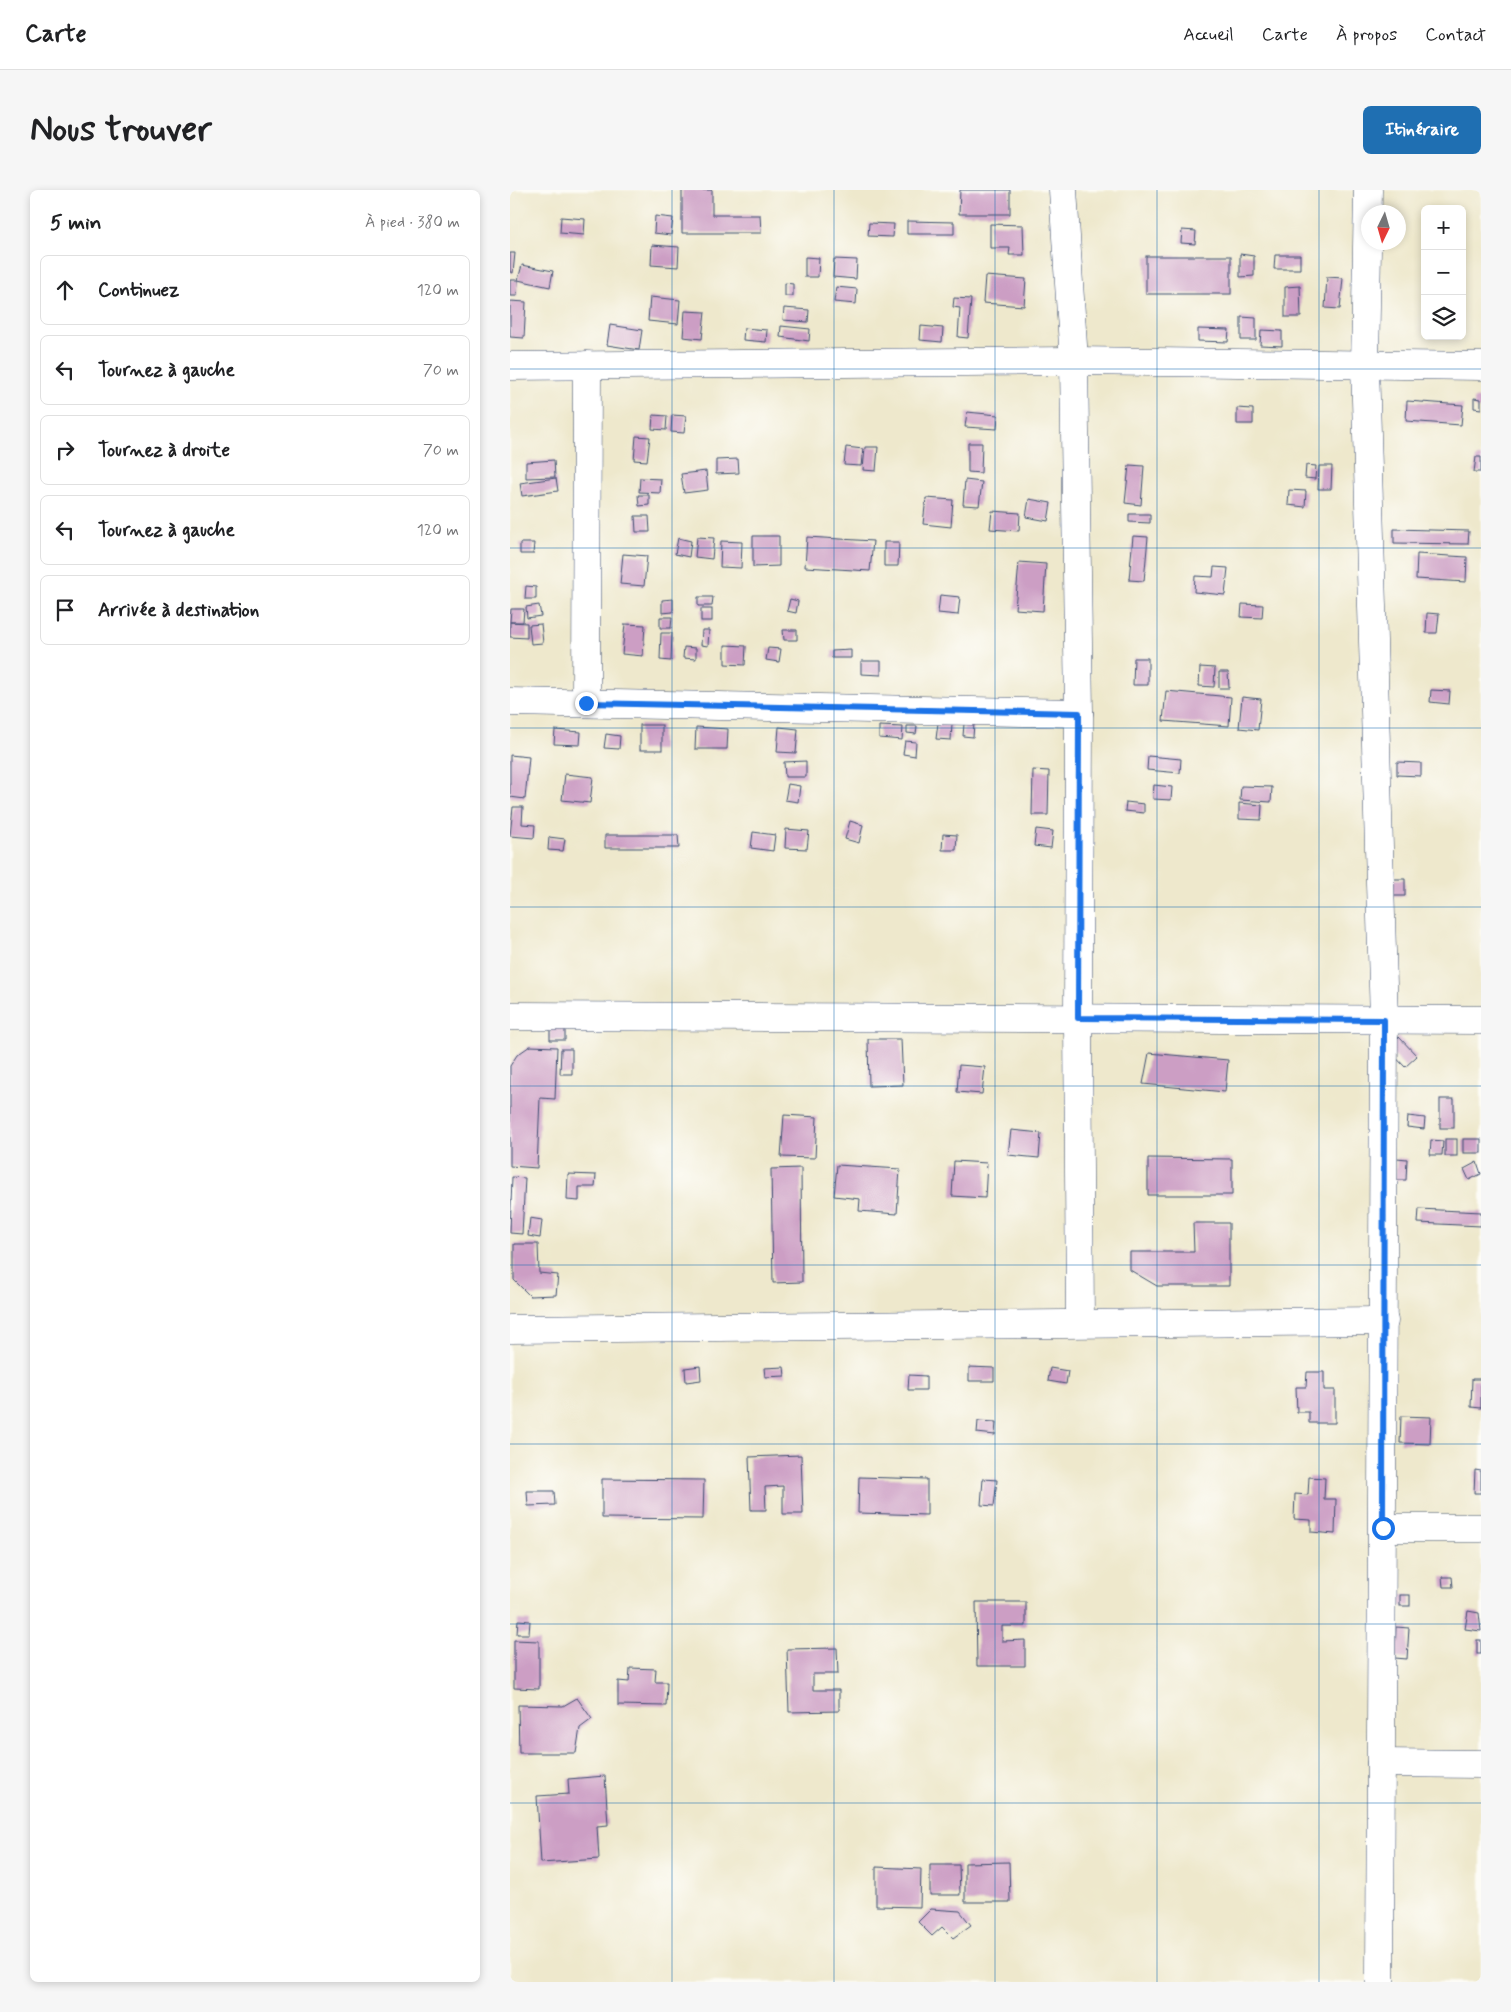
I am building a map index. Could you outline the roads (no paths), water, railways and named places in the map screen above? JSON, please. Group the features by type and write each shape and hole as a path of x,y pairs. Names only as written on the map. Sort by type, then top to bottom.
{"street":[{"path":"1063,190 1074,361 1079,713 1080,1323"},
{"path":"1368,190 1365,365 1384,1020 1380,1982"},
{"path":"510,366 1074,361 1481,366"},
{"path":"586,703 587,365"},
{"path":"510,702 1079,713"},
{"path":"510,1016 1481,1020"},
{"path":"510,1329 1384,1321"},
{"path":"1383,1528 1481,1528"},
{"path":"1381,1763 1481,1764"}]}
